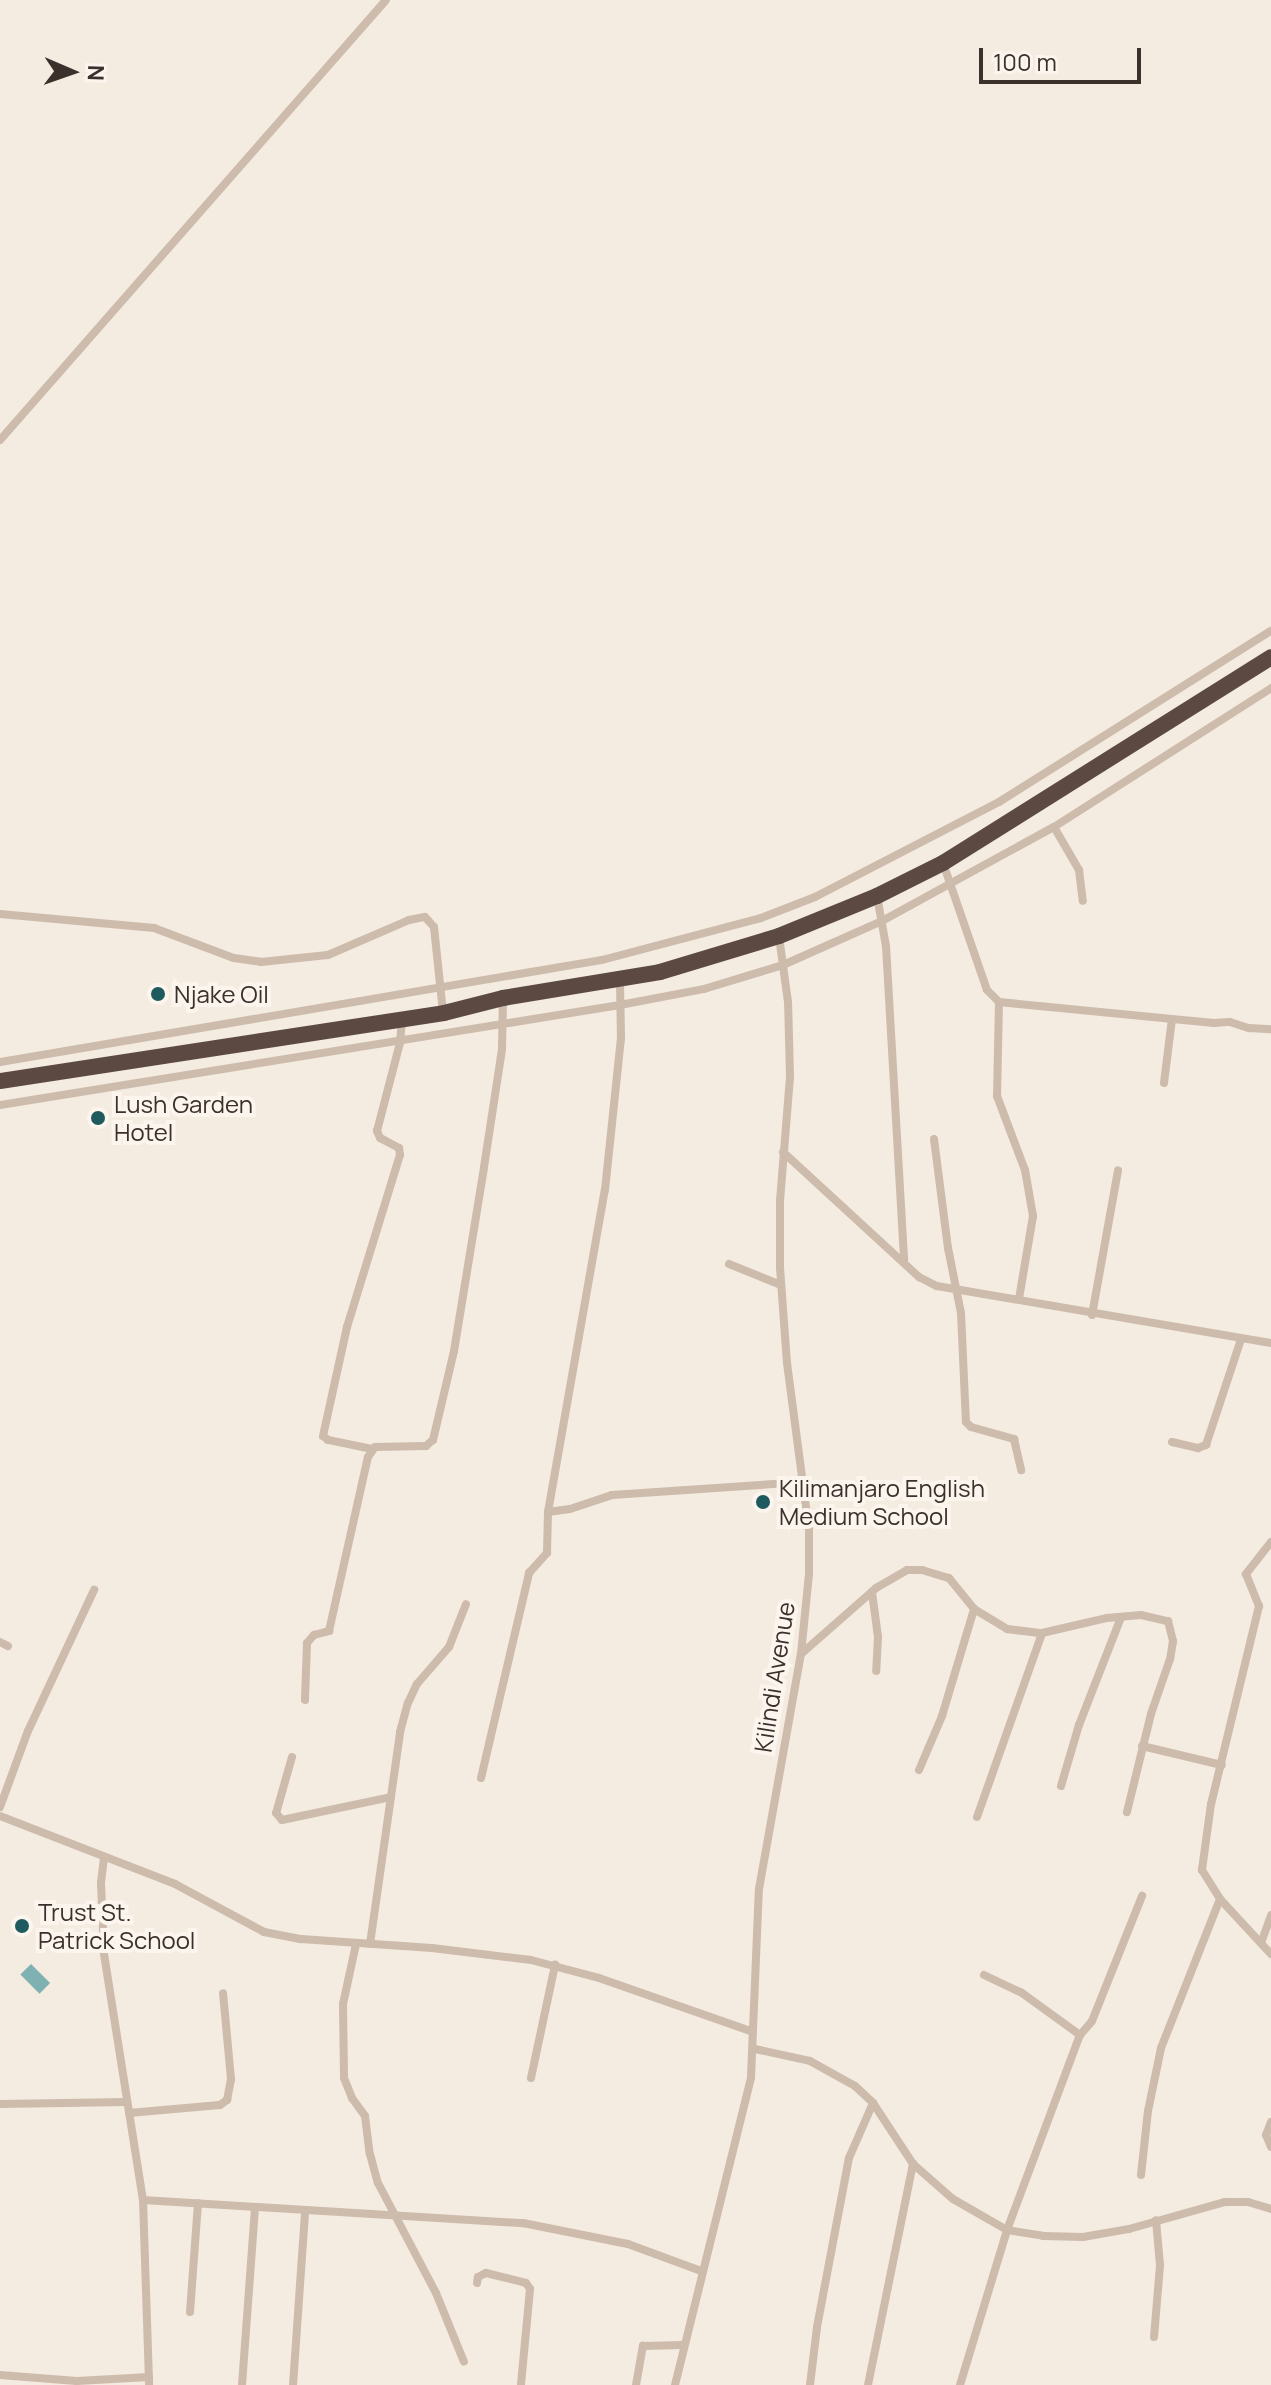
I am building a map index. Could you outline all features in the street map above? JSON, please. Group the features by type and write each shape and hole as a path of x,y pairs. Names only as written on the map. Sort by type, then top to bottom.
{"highway":[{"path":"0,1081 402,1021 503,998 660,972 779,936 877,896 943,863 1271,657"}],"street":[{"path":"0,440 386,0"},
{"path":"0,1062 615,957 786,909 922,844 999,802 1271,631"},
{"path":"0,1105 400,1043 620,1005 704,989 783,965 882,921 1054,827 1271,688"},
{"path":"1054,827 1079,870 1083,901"},
{"path":"943,863 987,990 999,1002 1271,1029"},
{"path":"877,896 882,921 904,1261"},
{"path":"0,914 154,928 234,958 261,962 328,955 409,920 425,917 434,927 444,1013"},
{"name":"Kilindi Avenue","path":"675,2385 738,2132 755,2049 753,2032 759,1889 801,1654 809,1574 804,1482 787,1363 781,1285 783,1152 790,1076 788,1002 779,936"},
{"path":"481,1778 529,1573 547,1553 548,1512 605,1190 621,1039 620,980"},
{"path":"402,1021 400,1043 377,1131 380,1138 399,1148 400,1155 347,1327 323,1436 328,1440 372,1449 426,1446 433,1440 454,1351 504,1025 503,998"},
{"path":"999,1002 997,1096 1025,1170 1033,1216 1019,1299"},
{"path":"1164,1083 1172,1019"},
{"path":"934,1139 961,1313 966,1422 971,1427 1014,1439 1021,1470"},
{"path":"783,1152 928,1281 1092,1315 1241,1339 1271,1343 1271,1335"},
{"path":"1092,1315 1118,1170"},
{"path":"729,1264 781,1285"},
{"path":"1172,1442 1198,1448 1206,1445 1241,1339"},
{"path":"305,1700 307,1643 314,1635 329,1631 350,1531 372,1449"},
{"path":"548,1512 570,1509 612,1495 804,1482"},
{"path":"1271,1542 1246,1574 1259,1606 1202,1857 1202,1870 1220,1899 1271,1954"},
{"path":"801,1654 894,1576 922,1570 949,1578 974,1609 1007,1629 1042,1633 1121,1617 1158,1616 1168,1621 1172,1629 1170,1659 1142,1746 1127,1812"},
{"path":"0,1807 28,1731 94,1590"},
{"path":"872,1592 878,1637 876,1671"},
{"path":"370,1944 408,1703 417,1684 449,1647 466,1604"},
{"path":"919,1770 942,1716 974,1609"},
{"path":"1061,1786 1079,1725 1121,1617"},
{"path":"977,1817 1042,1633"},
{"path":"1142,1746 1222,1765"},
{"path":"292,1757 276,1813 282,1820 391,1797"},
{"path":"0,1816 175,1884 264,1932 356,1944 482,1953 555,1965 753,2032"},
{"path":"0,2375 77,2381 149,2381 143,2200 104,1954 101,1883 104,1858"},
{"path":"960,2385 1007,2230 1080,2035 1092,2021 1142,1896"},
{"path":"1141,2175 1148,2111 1161,2048 1220,1899"},
{"path":"1261,1943 1271,1915"},
{"path":"356,1944 343,2004 342,2069 352,2098 365,2116 370,2154 394,2216 436,2293 464,2362"},
{"path":"531,2078 555,1965"},
{"path":"984,1975 1022,1993 1080,2035"},
{"path":"129,2113 220,2105 227,2100 231,2079 223,1993"},
{"path":"755,2049 810,2061 836,2073 873,2103 913,2164 953,2199 1007,2230 1043,2236 1083,2237 1225,2202 1248,2202 1271,2209"},
{"path":"0,2104 127,2102"},
{"path":"810,2385 817,2327 849,2158 873,2103"},
{"path":"1271,2122 1266,2135 1271,2147"},
{"path":"868,2385 913,2164"},
{"path":"143,2200 305,2212 435,2215 523,2223 594,2235 646,2249 701,2271"},
{"path":"190,2312 198,2203"},
{"path":"242,2385 255,2207"},
{"path":"293,2385 305,2212"},
{"path":"1154,2337 1160,2265 1156,2220"},
{"path":"477,2283 478,2277 486,2273 526,2283 530,2289 521,2385"},
{"path":"636,2385 643,2346 683,2345"}],"water":[{"path":"31,1964 50,1983 39,1994 20,1975"}],"place":[{"name":"Njake Oil","path":"158,994"},
{"name":"Lush Garden Hotel","path":"98,1118"},
{"name":"Kilimanjaro English Medium School","path":"763,1502"},
{"name":"Trust St. Patrick School","path":"22,1926"}]}
